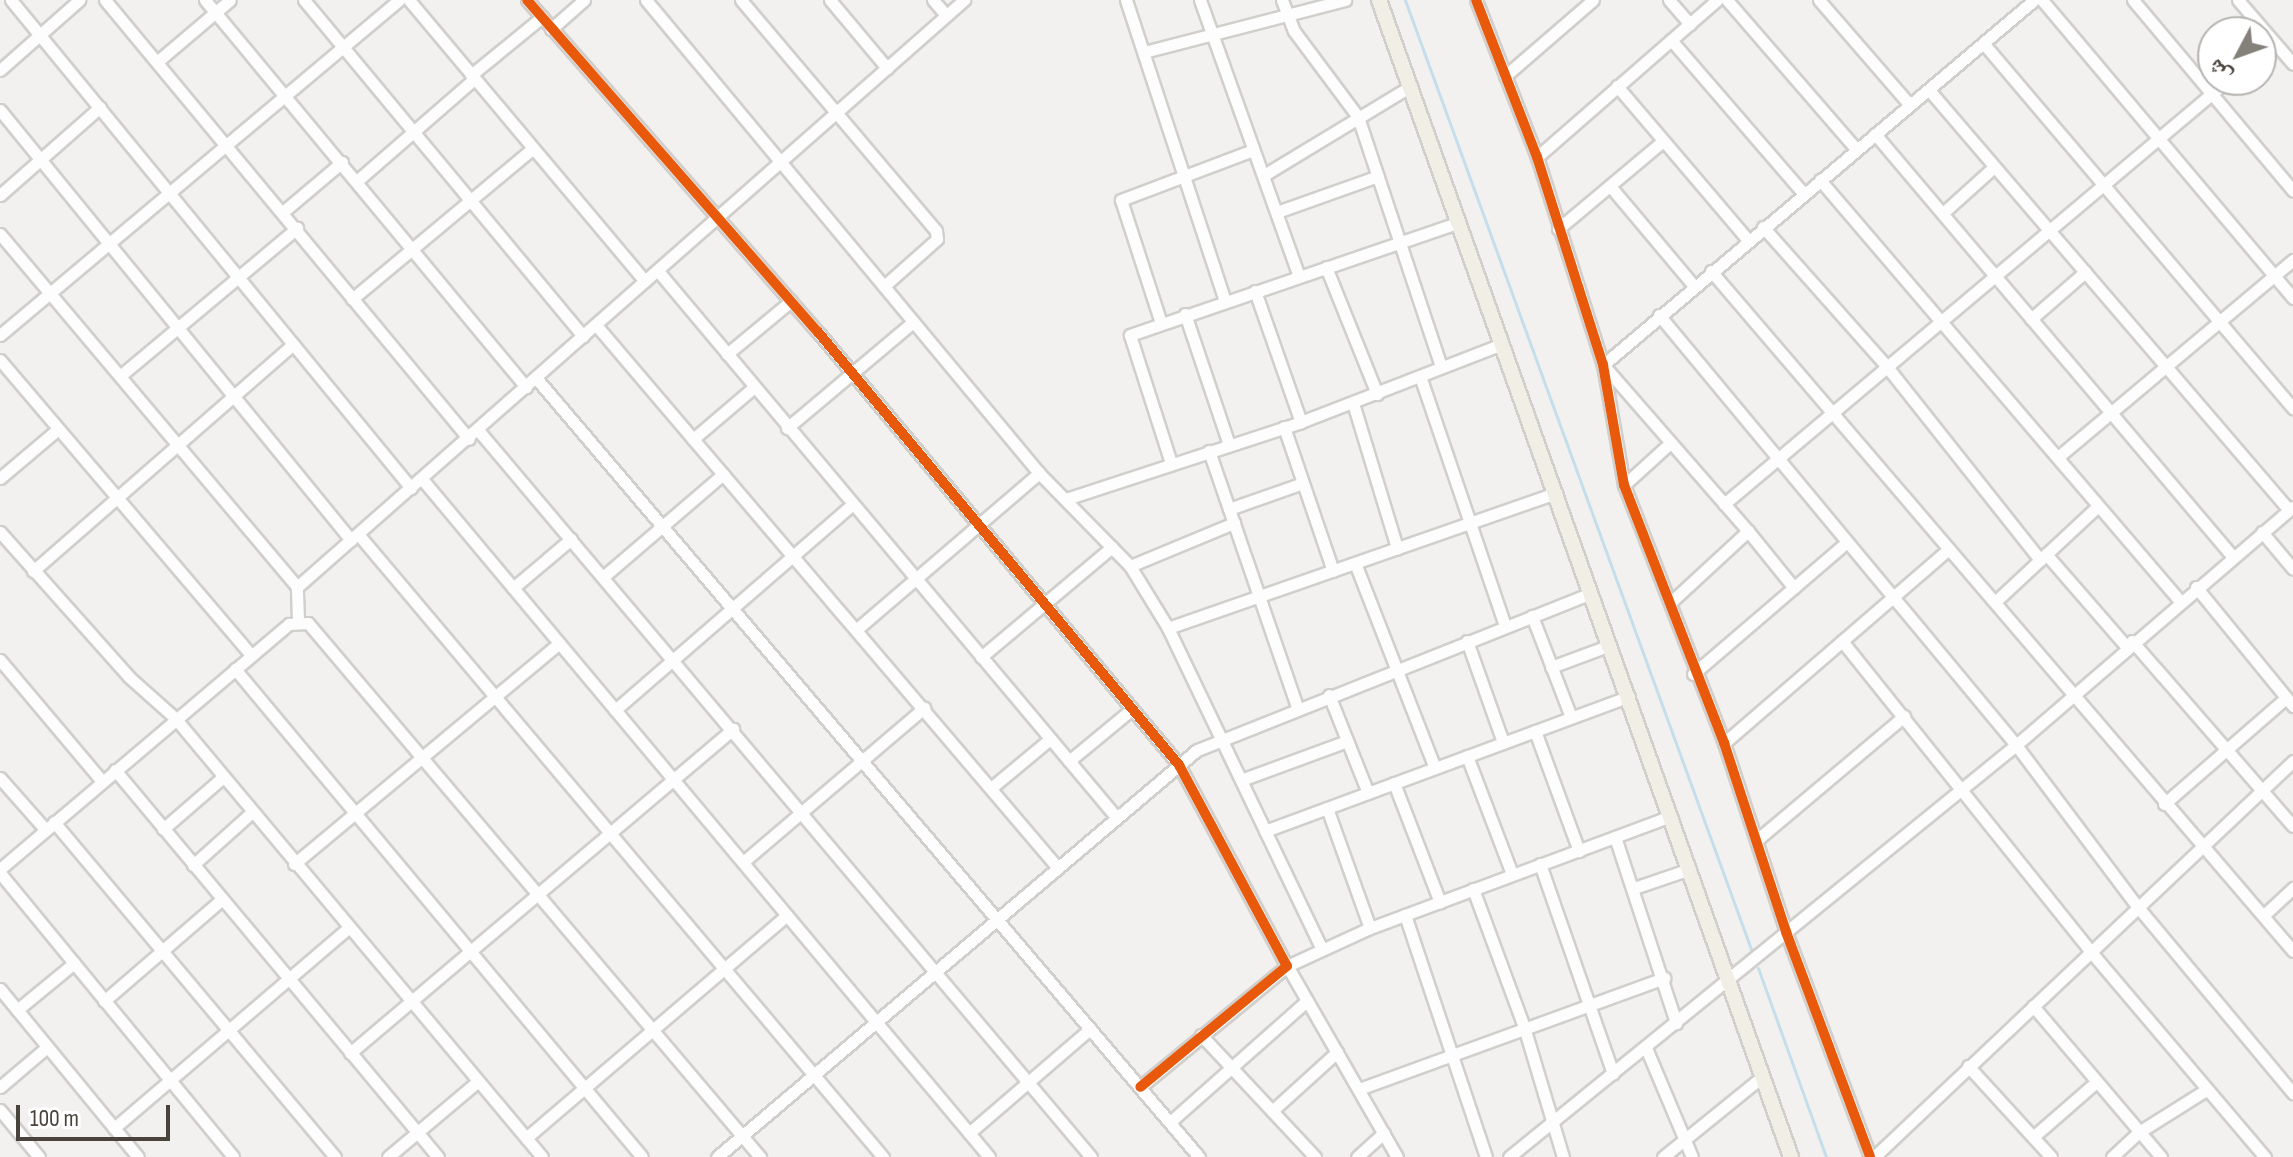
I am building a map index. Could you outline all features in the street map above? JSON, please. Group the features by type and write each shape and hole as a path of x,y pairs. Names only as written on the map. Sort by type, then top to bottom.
{"main road":[{"path":"1379,0 1791,1157"}],"street":[{"path":"11,0 411,488"},
{"path":"0,70 79,0"},
{"path":"105,0 284,211 352,299 571,539 1087,1152 1072,1157"},
{"path":"205,0 283,96 358,180 411,250 526,387"},
{"path":"158,61 230,0"},
{"path":"304,0 583,336"},
{"path":"0,335 399,0"},
{"path":"409,0 645,281"},
{"path":"527,0 791,301 1179,765 1287,966 1397,1157"},
{"path":"551,29 584,0"},
{"path":"646,0 779,165 1039,473 1130,566 1168,628 1321,948"},
{"path":"741,0 937,235 884,286"},
{"path":"830,0 887,68"},
{"path":"933,0 946,15"},
{"path":"297,587 839,114 964,0"},
{"path":"1126,0 1225,301"},
{"path":"1200,0 1210,35 1299,276"},
{"path":"1282,0 1287,17 1358,117 1441,367"},
{"path":"1144,52 1345,0"},
{"path":"1476,0 1537,157 1603,365 1624,485 1671,602 1693,674 1724,743 1786,932 1872,1157 2137,906 2264,792 2293,761"},
{"path":"1669,0 1690,24"},
{"path":"1537,157 1717,0"},
{"path":"1727,0 1857,150"},
{"path":"1819,0 1910,105"},
{"path":"1603,365 1693,285 2034,0"},
{"path":"2042,0 2293,298"},
{"path":"2133,0 2197,76"},
{"path":"2238,0 2251,16"},
{"path":"1505,76 1589,1"},
{"path":"358,180 542,17"},
{"path":"1671,40 1804,194"},
{"path":"1984,44 2293,409"},
{"path":"2277,46 2293,64"},
{"path":"1264,175 1411,86"},
{"path":"1617,86 1748,240"},
{"path":"1509,1157 2016,745 2129,643 2291,508 1929,90"},
{"path":"1724,504 2210,96"},
{"path":"2214,96 2293,191"},
{"path":"0,195 100,107"},
{"path":"0,110 233,398 495,697 883,1157"},
{"path":"1875,134 2233,557"},
{"path":"1558,229 1663,141"},
{"path":"352,299 532,149"},
{"path":"1161,323 1120,205 1124,196 1253,150"},
{"path":"284,211 342,162"},
{"path":"1944,212 1994,167"},
{"path":"1277,212 1378,176"},
{"path":"1820,180 2180,601"},
{"path":"1610,186 1693,285"},
{"path":"1171,463 1127,340 1185,314 1458,223"},
{"path":"1763,227 1888,368 2043,557 2129,643 2293,826"},
{"path":"120,376 297,228"},
{"path":"0,234 297,587 298,620"},
{"path":"2058,457 2293,260"},
{"path":"1326,267 1377,394"},
{"path":"658,271 753,388 1117,818"},
{"path":"1711,271 1996,601 2164,804 2293,951"},
{"path":"2031,319 2085,272"},
{"path":"1255,291 1301,422"},
{"path":"727,354 791,301"},
{"path":"1185,314 1229,445"},
{"path":"1659,315 2016,745 2137,906 2293,1093"},
{"path":"787,428 913,322"},
{"path":"596,325 1058,868"},
{"path":"33,571 293,344"},
{"path":"1066,499 1301,422 1502,344"},
{"path":"0,360 251,655"},
{"path":"1603,365 1794,588"},
{"path":"1420,376 1505,626"},
{"path":"536,378 1199,1157"},
{"path":"693,439 753,388"},
{"path":"1353,403 1397,548"},
{"path":"1284,427 1333,571"},
{"path":"0,478 58,429"},
{"path":"1624,485 1669,444"},
{"path":"1209,451 1297,707"},
{"path":"857,629 1039,473"},
{"path":"603,577 723,474"},
{"path":"422,479 989,1157"},
{"path":"1229,509 1303,483"},
{"path":"1168,628 1556,493"},
{"path":"615,710 852,505"},
{"path":"1996,601 2098,506"},
{"path":"1130,566 1234,523"},
{"path":"1671,602 1748,531"},
{"path":"0,532 129,677 175,718 542,1157"},
{"path":"2262,532 2293,569"},
{"path":"513,588 571,539"},
{"path":"1693,674 1846,543"},
{"path":"981,657 1112,547"},
{"path":"1724,743 1949,549"},
{"path":"1355,563 1435,768"},
{"path":"2164,804 2226,749 2290,702 2196,587"},
{"path":"717,1157 1179,765 1221,738 1591,593"},
{"path":"1532,616 1571,717"},
{"path":"233,1157 0,871 175,718 298,620"},
{"path":"298,620 318,630 760,1157"},
{"path":"1467,641 1503,742"},
{"path":"1842,641 2091,952 2265,1157"},
{"path":"294,864 559,643"},
{"path":"1551,667 1610,645"},
{"path":"0,660 102,781"},
{"path":"235,669 353,815 642,1157"},
{"path":"1329,695 1368,793"},
{"path":"1265,831 1629,696"},
{"path":"743,862 924,708"},
{"path":"1069,761 1132,709"},
{"path":"1758,839 1904,716"},
{"path":"350,1053 536,892 733,729"},
{"path":"1535,731 1579,851"},
{"path":"991,788 1050,739"},
{"path":"1241,780 1347,741"},
{"path":"1467,756 1512,874"},
{"path":"115,770 438,1157"},
{"path":"163,829 223,777"},
{"path":"0,778 50,826 161,951 335,1157"},
{"path":"1394,783 1440,902"},
{"path":"1327,808 1370,928"},
{"path":"193,865 252,812"},
{"path":"1140,1087 1287,966 1321,948 1671,816"},
{"path":"1615,837 1664,978 1676,1023"},
{"path":"1540,864 1613,1074"},
{"path":"1634,888 1690,869"},
{"path":"2264,915 2293,888"},
{"path":"1473,889 1524,1027 1563,1157"},
{"path":"104,1001 221,900"},
{"path":"1405,915 1486,1157"},
{"path":"526,1138 786,916"},
{"path":"114,1128 348,928"},
{"path":"17,1010 74,963"},
{"path":"1359,1089 1664,978"},
{"path":"0,989 138,1157"},
{"path":"1170,1122 1307,1001"},
{"path":"2033,1006 2161,1157"},
{"path":"969,1133 1090,1029"},
{"path":"1201,1035 1315,1157"},
{"path":"0,1087 47,1047"},
{"path":"1646,1048 1692,1157"},
{"path":"1272,1111 1337,1052"},
{"path":"1968,1066 2051,1157"},
{"path":"1663,1157 1763,1076"},
{"path":"388,1157 477,1082"},
{"path":"2033,1137 2096,1082"},
{"path":"2112,1157 2139,1132 2206,1090"},
{"path":"0,1110 39,1157"},
{"path":"1357,1157 1384,1133"}],"waterway":[{"path":"1405,0 1752,952"},
{"path":"1758,968 1826,1157"}],"cycle path":[{"path":"527,0 818,332 1179,765 1287,966 1140,1087"},
{"path":"1476,0 1537,157 1603,365 1624,485 1724,743 1786,932 1870,1157"}]}
